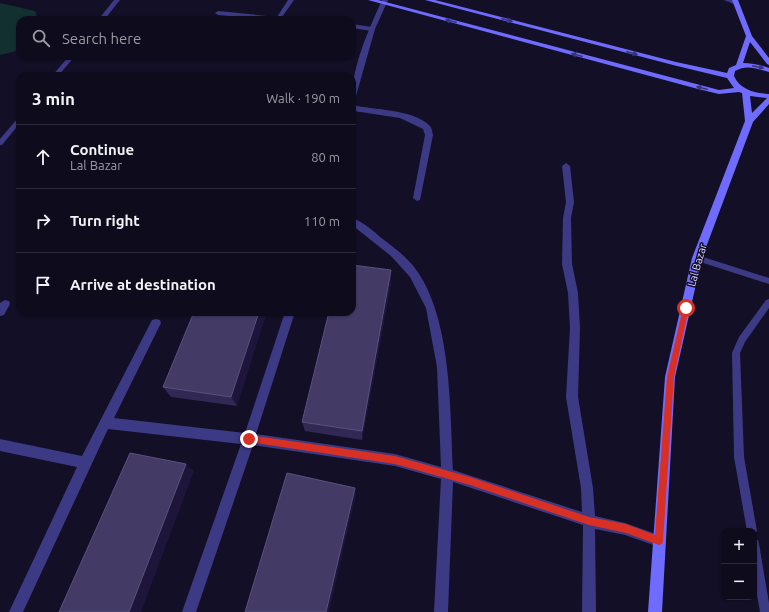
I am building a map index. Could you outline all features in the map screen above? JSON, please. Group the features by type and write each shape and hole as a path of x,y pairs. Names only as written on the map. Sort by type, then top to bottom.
{"main road":[{"path":"371,0 384,2 698,87 719,92 743,91 757,95 769,96"},
{"path":"428,0 675,64 730,76"},
{"path":"736,1 749,36 769,63"},
{"path":"739,66 749,36"},
{"path":"749,121 743,91 733,83 730,76 732,70 739,66 753,66 769,70"},
{"name":"Lal Bazar","path":"655,612 670,377 697,258 749,121 769,100"}],"street":[{"path":"727,0 736,1"},
{"path":"356,83 372,29 384,2"},
{"path":"356,109 411,117 427,128 429,135 418,198"},
{"path":"566,166 570,202 567,218 567,264 573,293 575,328 572,396 587,488 589,521 589,612"},
{"path":"356,223 394,253 414,274 430,308 442,367 447,475 441,612"},
{"path":"190,612 249,439 289,316"},
{"path":"16,612 85,463 156,323"},
{"path":"105,423 249,439 395,460 447,475 589,521 626,529 659,541"},
{"path":"0,445 85,463"}],"lane":[{"path":"104,16 117,0"},
{"path":"280,16 291,0"},
{"path":"218,13 255,16"},
{"path":"356,27 372,29"},
{"path":"58,72 69,60"},
{"path":"0,143 16,124"},
{"path":"697,258 769,281"},
{"path":"751,528 739,457 736,353 742,340 769,302"},
{"path":"757,563 765,612"}],"green space":[{"path":"0,3 35,11 37,16 16,16 16,51 0,55"}],"building":[{"path":"356,266 391,270 362,431 302,422 328,316 356,316"},
{"path":"192,316 258,316 231,397 163,387"},
{"path":"130,453 186,464 129,612 59,612"},
{"path":"287,473 355,488 326,612 245,612"}],"route":[{"path":"249,439 395,460 470,481 589,521 626,529 659,541 670,377 686,308"}]}
